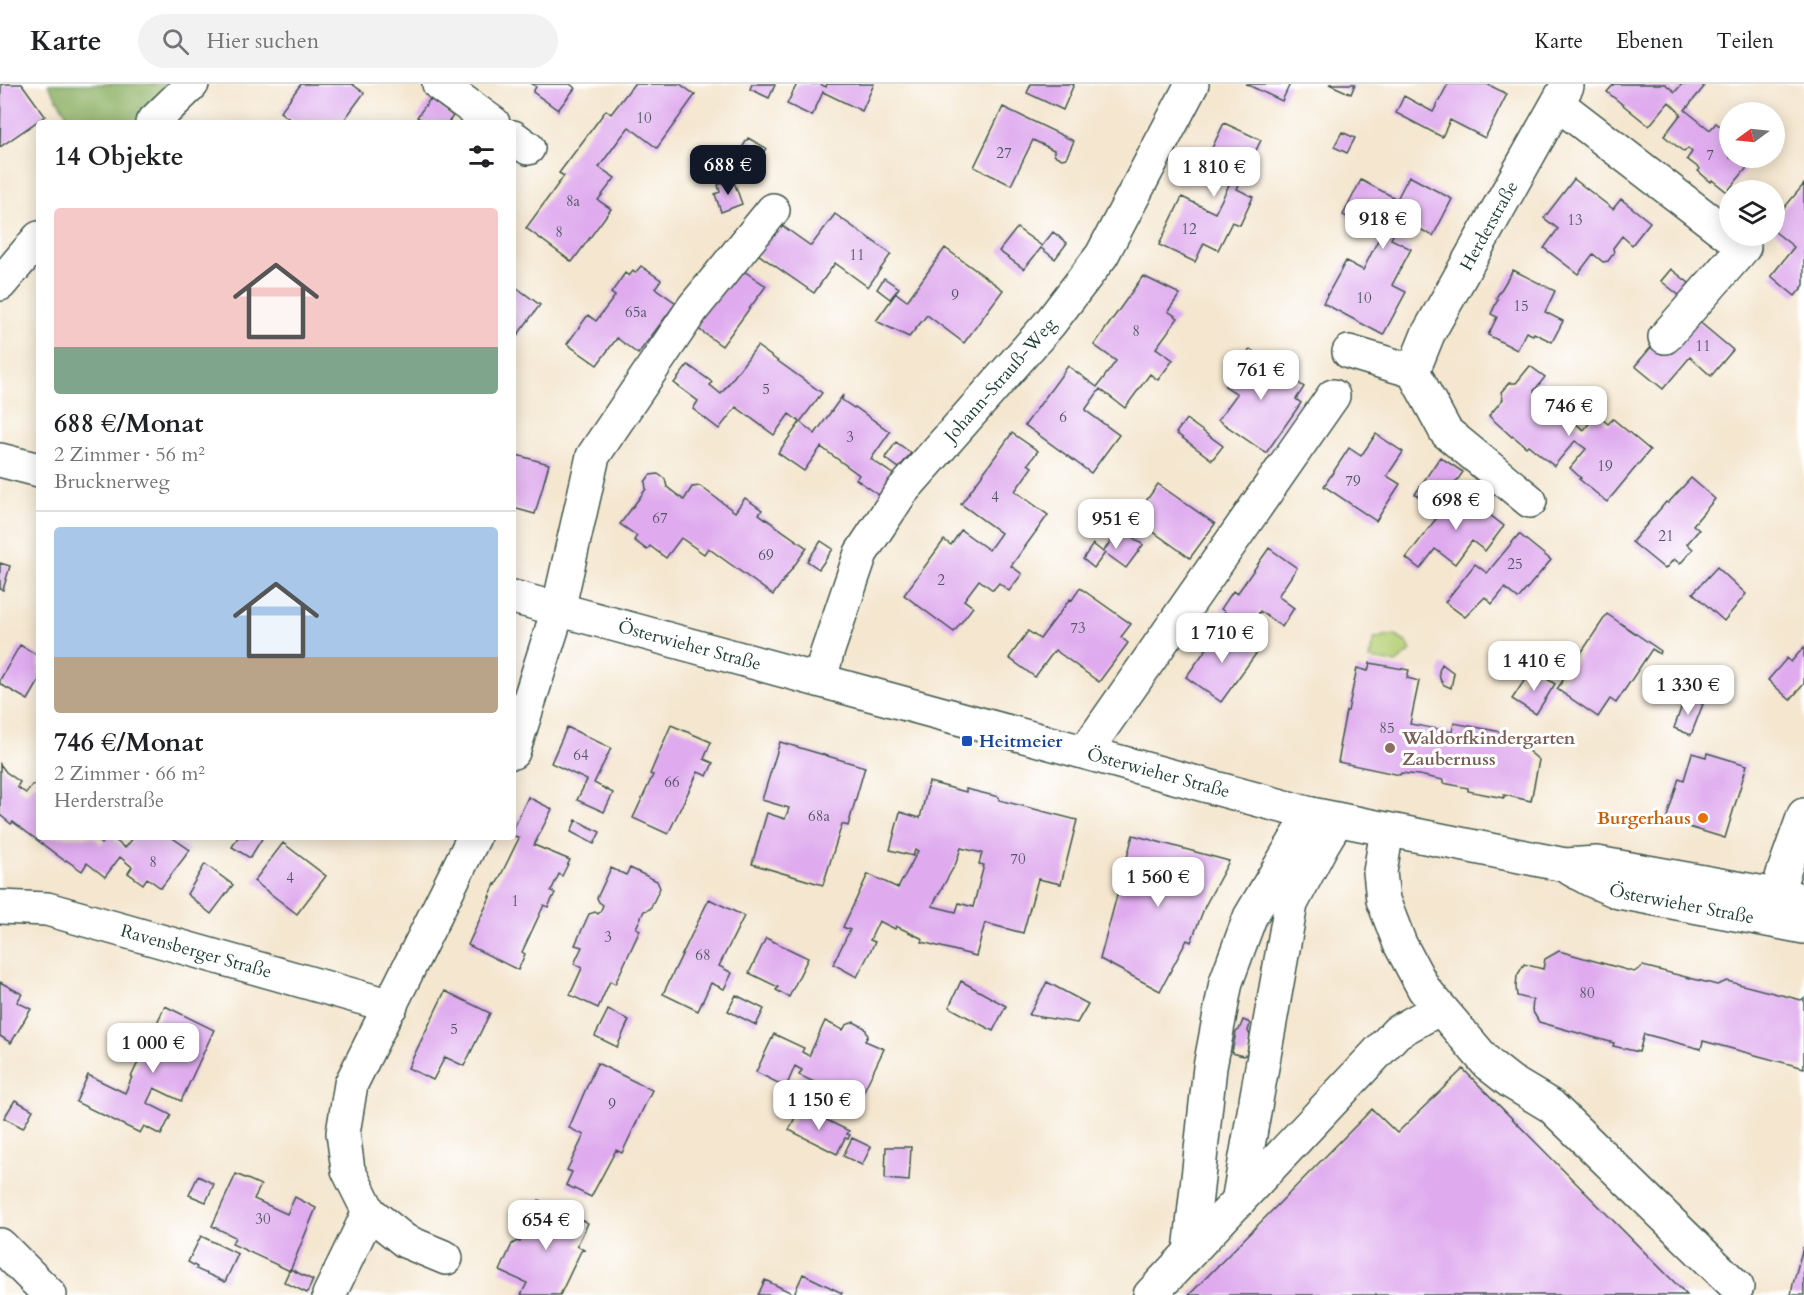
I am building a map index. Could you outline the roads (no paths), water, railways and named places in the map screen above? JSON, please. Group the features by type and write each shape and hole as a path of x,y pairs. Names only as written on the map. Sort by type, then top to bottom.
{"street":[{"path":"155,120 192,84"},
{"path":"439,84 489,120"},
{"name":"Johann-Strauß-Weg","path":"820,680 861,553 902,491 1050,322 1102,255 1192,84"},
{"path":"1563,94 1744,247 1665,337"},
{"name":"Herderstraße","path":"1413,372 1428,334 1563,94"},
{"path":"516,743 558,610 593,456 693,308 773,210"},
{"path":"0,284 36,242"},
{"path":"1349,352 1413,372 1446,432 1530,501"},
{"path":"1085,752 1333,396"},
{"path":"0,460 36,469"},
{"name":"Österwieher Straße","path":"516,598 1324,817 1565,865 1619,892 1784,905 1804,927"},
{"path":"1784,905 1804,815"},
{"path":"1238,1202 1291,904 1324,817"},
{"path":"1190,1252 1210,1067 1226,982 1250,917 1324,817"},
{"path":"1387,830 1380,872 1383,900 1400,944 1424,989 1488,1064 1511,1082 1551,1106 1737,1287"},
{"path":"446,1258 405,1241 369,1212 348,1170 343,1133 351,1084 473,840"},
{"name":"Ravensberger Straße","path":"0,907 47,909 390,1006"},
{"path":"1150,1295 1397,1032 1440,1008"},
{"path":"329,1295 369,1212"},
{"path":"0,1245 50,1295"}],"place":[{"name":"Heitmeier","path":"967,741"},
{"name":"Waldorfkindergarten Zaubernuss","path":"1390,748"},
{"name":"Burgerhaus","path":"1703,818"}]}
